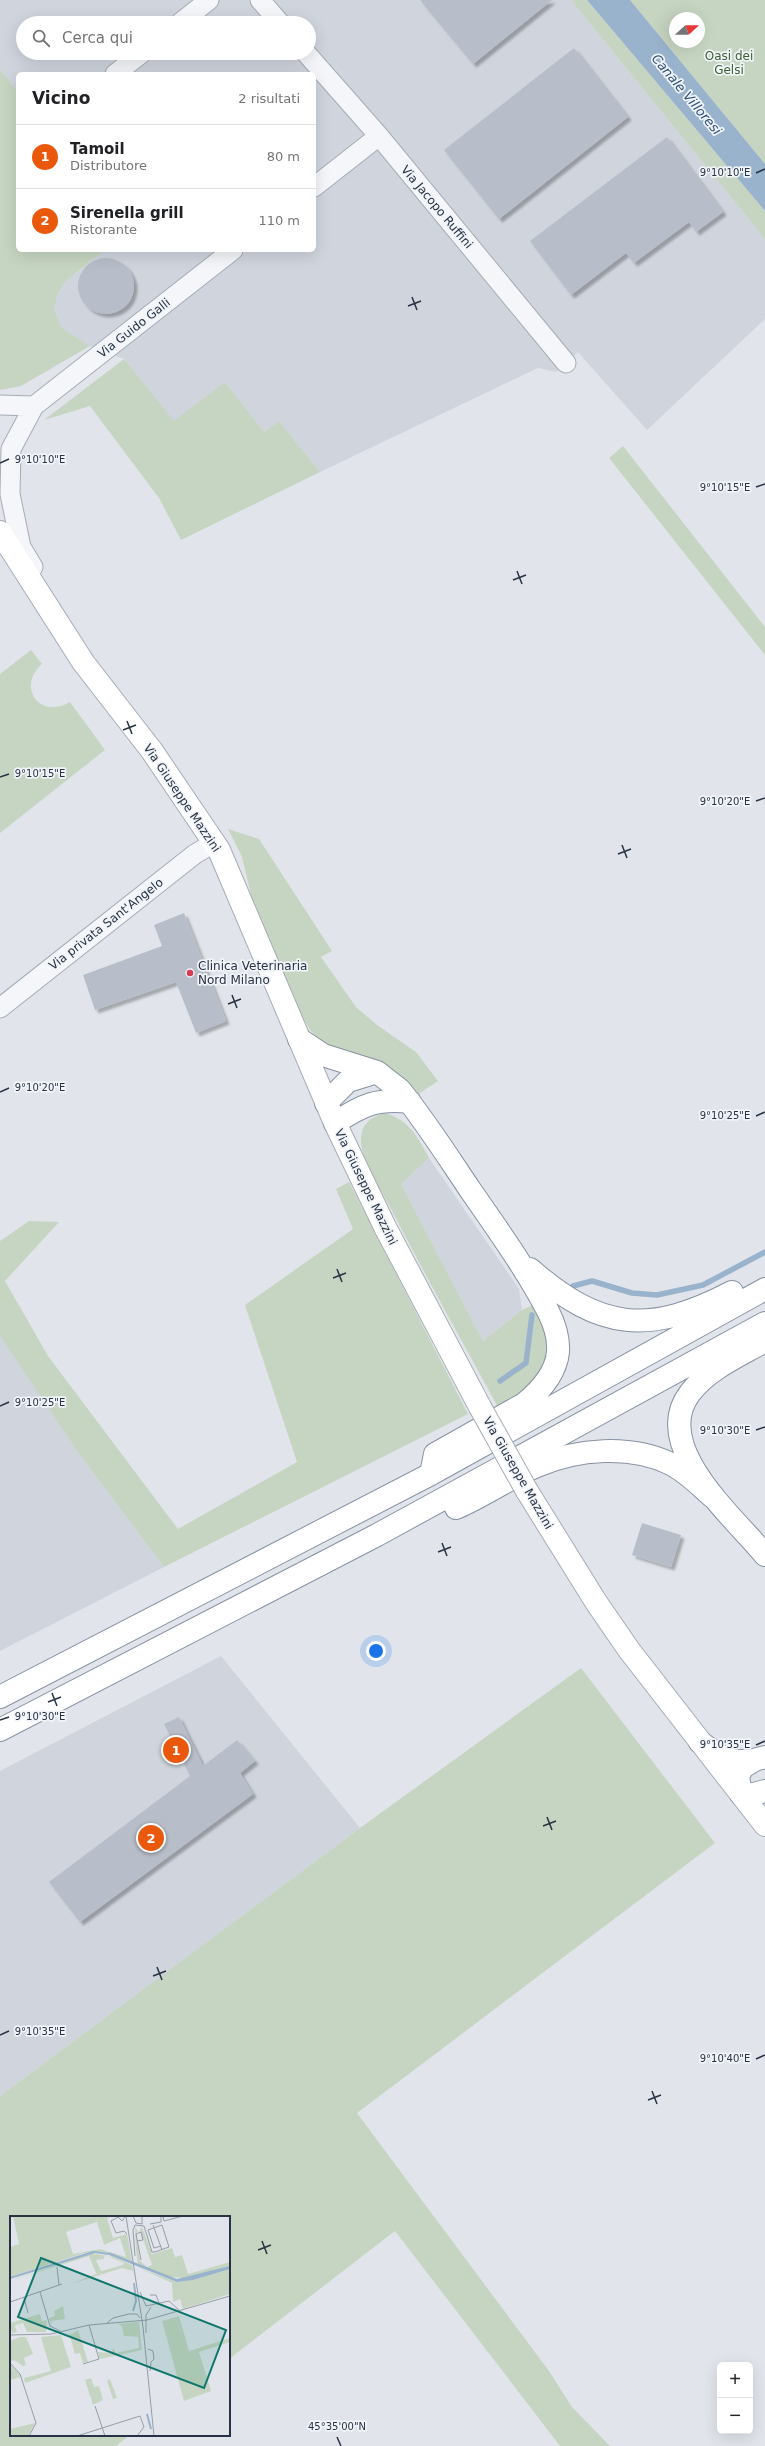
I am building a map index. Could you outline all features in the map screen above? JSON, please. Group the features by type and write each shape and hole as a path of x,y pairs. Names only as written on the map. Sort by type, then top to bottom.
{"main road":[{"name":"Via Giuseppe Mazzini","path":"0,532 83,662 152,751 214,843 335,1123 406,1268 480,1407 527,1491 617,1632 765,1825"},
{"path":"299,1039 323,1055 377,1072 390,1080 410,1102 517,1258 549,1312 555,1327 558,1352 554,1366 547,1381 524,1404 435,1454 431,1474"},
{"path":"326,1104 348,1081 377,1072"},
{"path":"335,1123 360,1107 379,1101 410,1102"},
{"path":"517,1258 551,1287 576,1304 593,1312 630,1320 651,1320 688,1312 765,1274"},
{"path":"0,1698 431,1474 765,1289"},
{"path":"0,1730 377,1535 765,1323"},
{"path":"765,1341 722,1366 702,1381 690,1393 683,1405 680,1421 687,1458 696,1475 714,1498 765,1555"},
{"path":"377,1535 460,1506 536,1466 581,1454 628,1452 649,1457 670,1464 685,1473 714,1498"},
{"path":"700,1742 717,1755 731,1761 759,1759"},
{"path":"759,1759 743,1767 738,1776 741,1794 750,1795 765,1791"}],"street":[{"path":"189,16 209,0"},
{"path":"260,0 274,16"},
{"path":"118,72 133,60"},
{"name":"Via Jacopo Ruffini","path":"312,60 379,136 566,363"},
{"path":"316,185 379,136"},
{"name":"Via Guido Galli","path":"83,662 54,602 21,547 10,494 5,450 34,406 230,252"},
{"path":"1,406 34,406"},
{"name":"Via privata Sant'Angelo","path":"0,1008 189,859 214,843"}],"shaded area":[{"path":"0,0 571,0 765,239 765,319 647,430 578,352 556,372 538,368 320,472 279,421 264,432 225,382 174,422 124,359 90,346 62,328 54,310 58,293 65,282 102,252 316,252 316,72 16,72 16,89 0,69"},
{"path":"429,1158 519,1289 522,1310 483,1341 401,1184"},
{"path":"0,1336 77,1451 164,1567 0,1651"},
{"path":"221,1656 360,1828 0,2096 0,1771"}],"green space":[{"path":"571,0 587,0 765,211 765,239"},
{"name":"Oasi dei Gelsi","path":"630,0 765,0 765,164 670,48 705,48 705,12 669,12 669,47"},
{"path":"0,69 16,89 16,252 102,252 65,282 58,293 54,310 62,328 90,346 21,386 0,390"},
{"path":"124,359 174,421 225,382 264,432 279,421 320,472 181,540 159,498 90,406 44,420"},
{"path":"623,446 765,627 765,655 609,458"},
{"path":"31,650 42,664 35,673 31,682 32,691 35,698 41,704 49,707 59,706 70,702 105,750 0,833 0,674"},
{"path":"228,829 259,839 332,951 321,957 356,1007 377,1025 416,1052 438,1081 417,1095 323,1043 311,1031 300,1013 253,903 242,857"},
{"path":"385,1113 400,1120 412,1130 429,1158 401,1184 483,1341 522,1310 533,1305 541,1319 549,1349 538,1381 500,1411 365,1158 361,1143 364,1127 374,1117"},
{"path":"349,1182 468,1414 164,1567 77,1451 0,1336 0,1241 29,1221 59,1222 5,1281 48,1356 178,1529 297,1462 245,1305 353,1229 336,1189"},
{"path":"581,1668 715,1843 357,2113 549,2371 572,2407 610,2446 560,2446 395,2231 230,2358 230,2216 10,2216 10,2436 129,2436 116,2446 0,2446 0,2096 360,1828"}],"water":[{"name":"Canale Villoresi","path":"587,0 630,0 765,164 765,211"}],"building":[{"path":"420,0 552,0 473,64"},
{"path":"574,48 628,117 499,219 444,150"},
{"path":"667,137 723,212 696,232 689,222 634,263 626,253 571,295 530,241"},
{"path":"101,258 111,258 126,266 132,275 134,286 132,297 126,306 111,314 101,314 90,309 83,302 78,291 78,281 83,270 90,263"},
{"path":"184,913 226,1021 196,1033 176,982 95,1010 83,975 162,946 154,925"},
{"path":"642,1523 681,1535 671,1567 632,1555"},
{"path":"179,1717 203,1766 237,1740 255,1761 240,1773 253,1794 80,1922 49,1882 190,1776 164,1724"}],"waterway":[{"path":"573,1286 592,1281 632,1293 657,1295 703,1285 765,1252"},
{"path":"500,1381 526,1363 532,1315"}],"place":[{"name":"Clinica Veterinaria Nord Milano","path":"190,973"},
{"name":"Tamoil","path":"176,1750"},
{"name":"Sirenella grill","path":"151,1838"}]}
